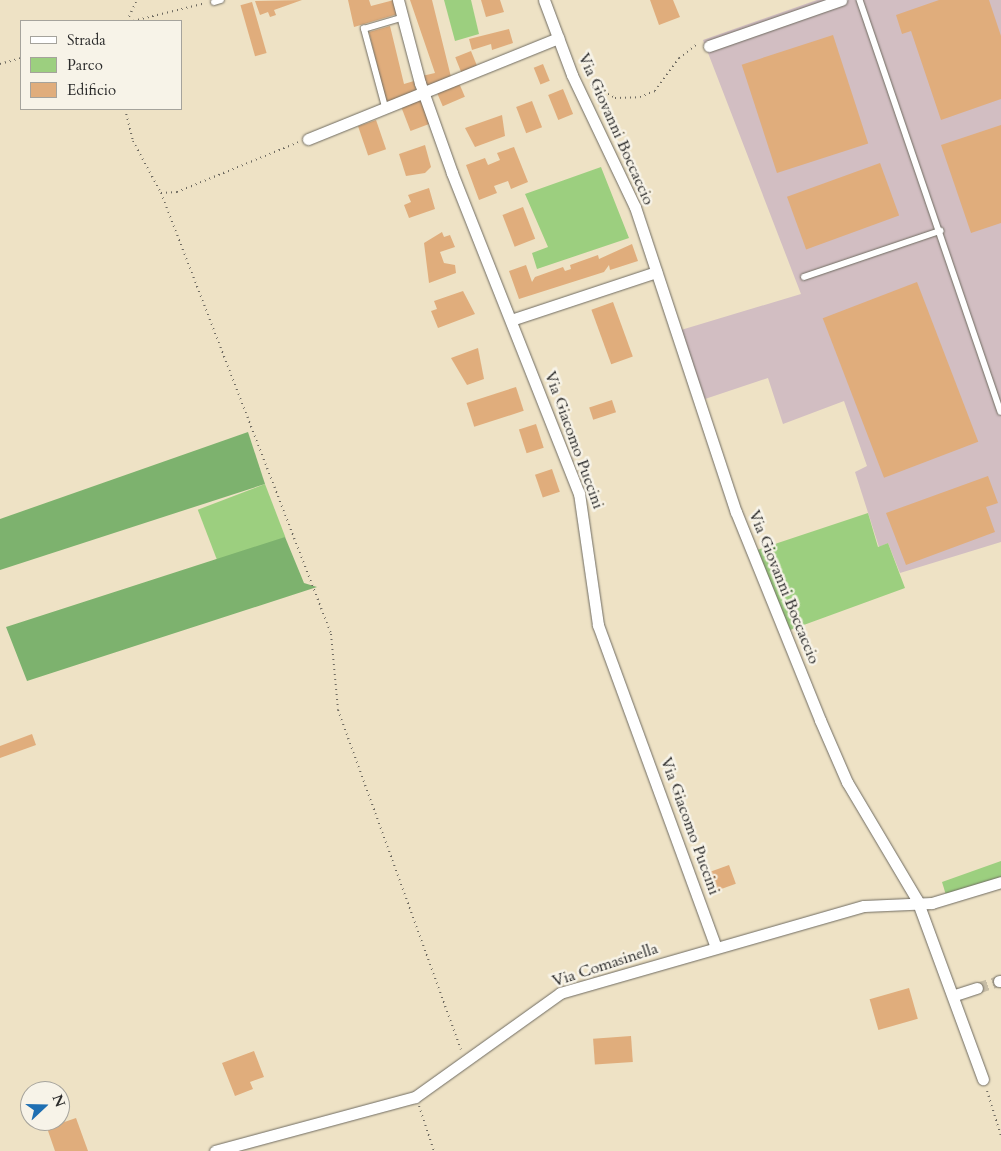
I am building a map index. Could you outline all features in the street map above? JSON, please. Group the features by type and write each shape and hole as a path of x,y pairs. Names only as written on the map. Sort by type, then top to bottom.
{"street":[{"name":"Via Giacomo Puccini","path":"398,0 426,93 511,320 580,493 598,625 716,947"},
{"name":"Via Giovanni Boccaccio","path":"544,0 572,75 629,192 736,512 820,720 847,782 917,900 955,996 983,1079"},
{"path":"712,45 841,0"},
{"path":"308,139 426,93 558,38"},
{"path":"511,320 656,272"},
{"name":"Via Comasinella","path":"215,1151 415,1097 465,1059 560,993 864,906 917,900 932,903 1001,882"},
{"path":"955,996 977,988"}],"lane":[{"path":"214,2 221,0"},
{"path":"860,0 1001,411"},
{"path":"385,108 364,29 404,17"},
{"path":"804,277 940,231"}],"path":[{"path":"127,20 137,0"},
{"path":"137,20 214,2"},
{"path":"572,75 615,98 640,97 662,84 688,49 706,41 712,45"},
{"path":"0,64 20,58"},
{"path":"125,110 133,141 161,192 331,634 338,710 427,964 465,1059"},
{"path":"161,192 177,192 308,139"},
{"path":"983,1079 1001,1136"},
{"path":"415,1097 434,1151"}],"shaded area":[{"path":"817,0 1001,0 1001,542 900,573 888,543 879,547 855,472 867,466 844,401 783,424 768,378 705,399 681,330 801,294 703,40"}],"green space":[{"path":"444,0 471,0 479,34 455,41"},
{"path":"601,167 629,238 537,269 532,253 548,247 525,194"},
{"path":"248,432 265,484 0,570 0,519"},
{"path":"265,484 285,537 218,563 198,510"},
{"path":"868,513 878,547 888,543 905,588 790,630 757,550"},
{"path":"285,537 304,583 317,587 27,681 6,627"},
{"path":"1001,861 1001,881 946,895 942,882"}],"building":[{"path":"302,0 274,10 276,15 270,17 268,12 260,15 255,1"},
{"path":"348,0 369,0 371,6 394,0 398,14 354,27"},
{"path":"410,0 432,0 451,77 426,87 422,76 435,73"},
{"path":"481,0 500,0 504,12 486,17"},
{"path":"650,0 673,0 680,17 659,25"},
{"path":"939,0 989,0 1001,36 1001,99 941,120 911,31 902,34 896,15"},
{"path":"252,2 267,53 255,56 240,5"},
{"path":"390,26 404,84 414,81 417,94 386,103 369,32"},
{"path":"509,29 513,43 492,50 491,44 472,50 469,39"},
{"path":"833,35 868,143 777,173 742,65"},
{"path":"471,51 477,66 461,72 455,57"},
{"path":"543,64 550,81 540,84 534,68"},
{"path":"459,83 465,97 443,106 437,92"},
{"path":"563,89 573,114 558,120 548,95"},
{"path":"421,97 431,123 410,131 400,105"},
{"path":"532,101 542,127 526,133 516,107"},
{"path":"502,115 505,136 475,147 465,128"},
{"path":"376,120 386,149 368,155 358,126"},
{"path":"1001,125 1001,223 971,233 941,145"},
{"path":"425,145 431,167 425,173 406,176 399,154"},
{"path":"514,147 528,182 511,189 508,181 494,186 497,193 479,200 466,165 485,158 488,165 500,160 497,153"},
{"path":"880,163 899,216 806,249 787,197"},
{"path":"429,188 435,209 409,218 404,205 411,202 408,195"},
{"path":"523,207 535,239 515,247 502,215"},
{"path":"442,232 444,237 450,235 455,247 440,252 444,263 455,265 456,273 429,283 424,243"},
{"path":"632,244 638,261 610,270 609,265 604,272 519,299 509,271 526,265 532,282 535,277 563,267 565,271 571,269 570,265 598,255 599,259"},
{"path":"917,282 978,442 884,478 823,318"},
{"path":"463,291 475,314 438,328 431,311 437,309 434,301"},
{"path":"613,302 633,357 611,364 591,310"},
{"path":"478,348 484,379 467,385 451,358"},
{"path":"516,387 524,411 474,427 467,403"},
{"path":"612,400 616,412 593,420 589,407"},
{"path":"536,424 544,448 527,453 519,430"},
{"path":"552,469 560,492 543,498 535,475"},
{"path":"988,476 998,503 986,507 995,532 906,565 886,513"},
{"path":"32,734 36,745 0,758 0,746"},
{"path":"729,865 736,884 710,893 703,875"},
{"path":"909,988 918,1019 878,1030 870,999"},
{"path":"631,1036 633,1062 595,1065 593,1039"},
{"path":"254,1051 264,1077 250,1082 253,1089 235,1096 222,1063"},
{"path":"76,1118 88,1151 55,1151 48,1131 70,1131 70,1120"}],"tunnel":[{"path":"977,988 999,981"}]}
